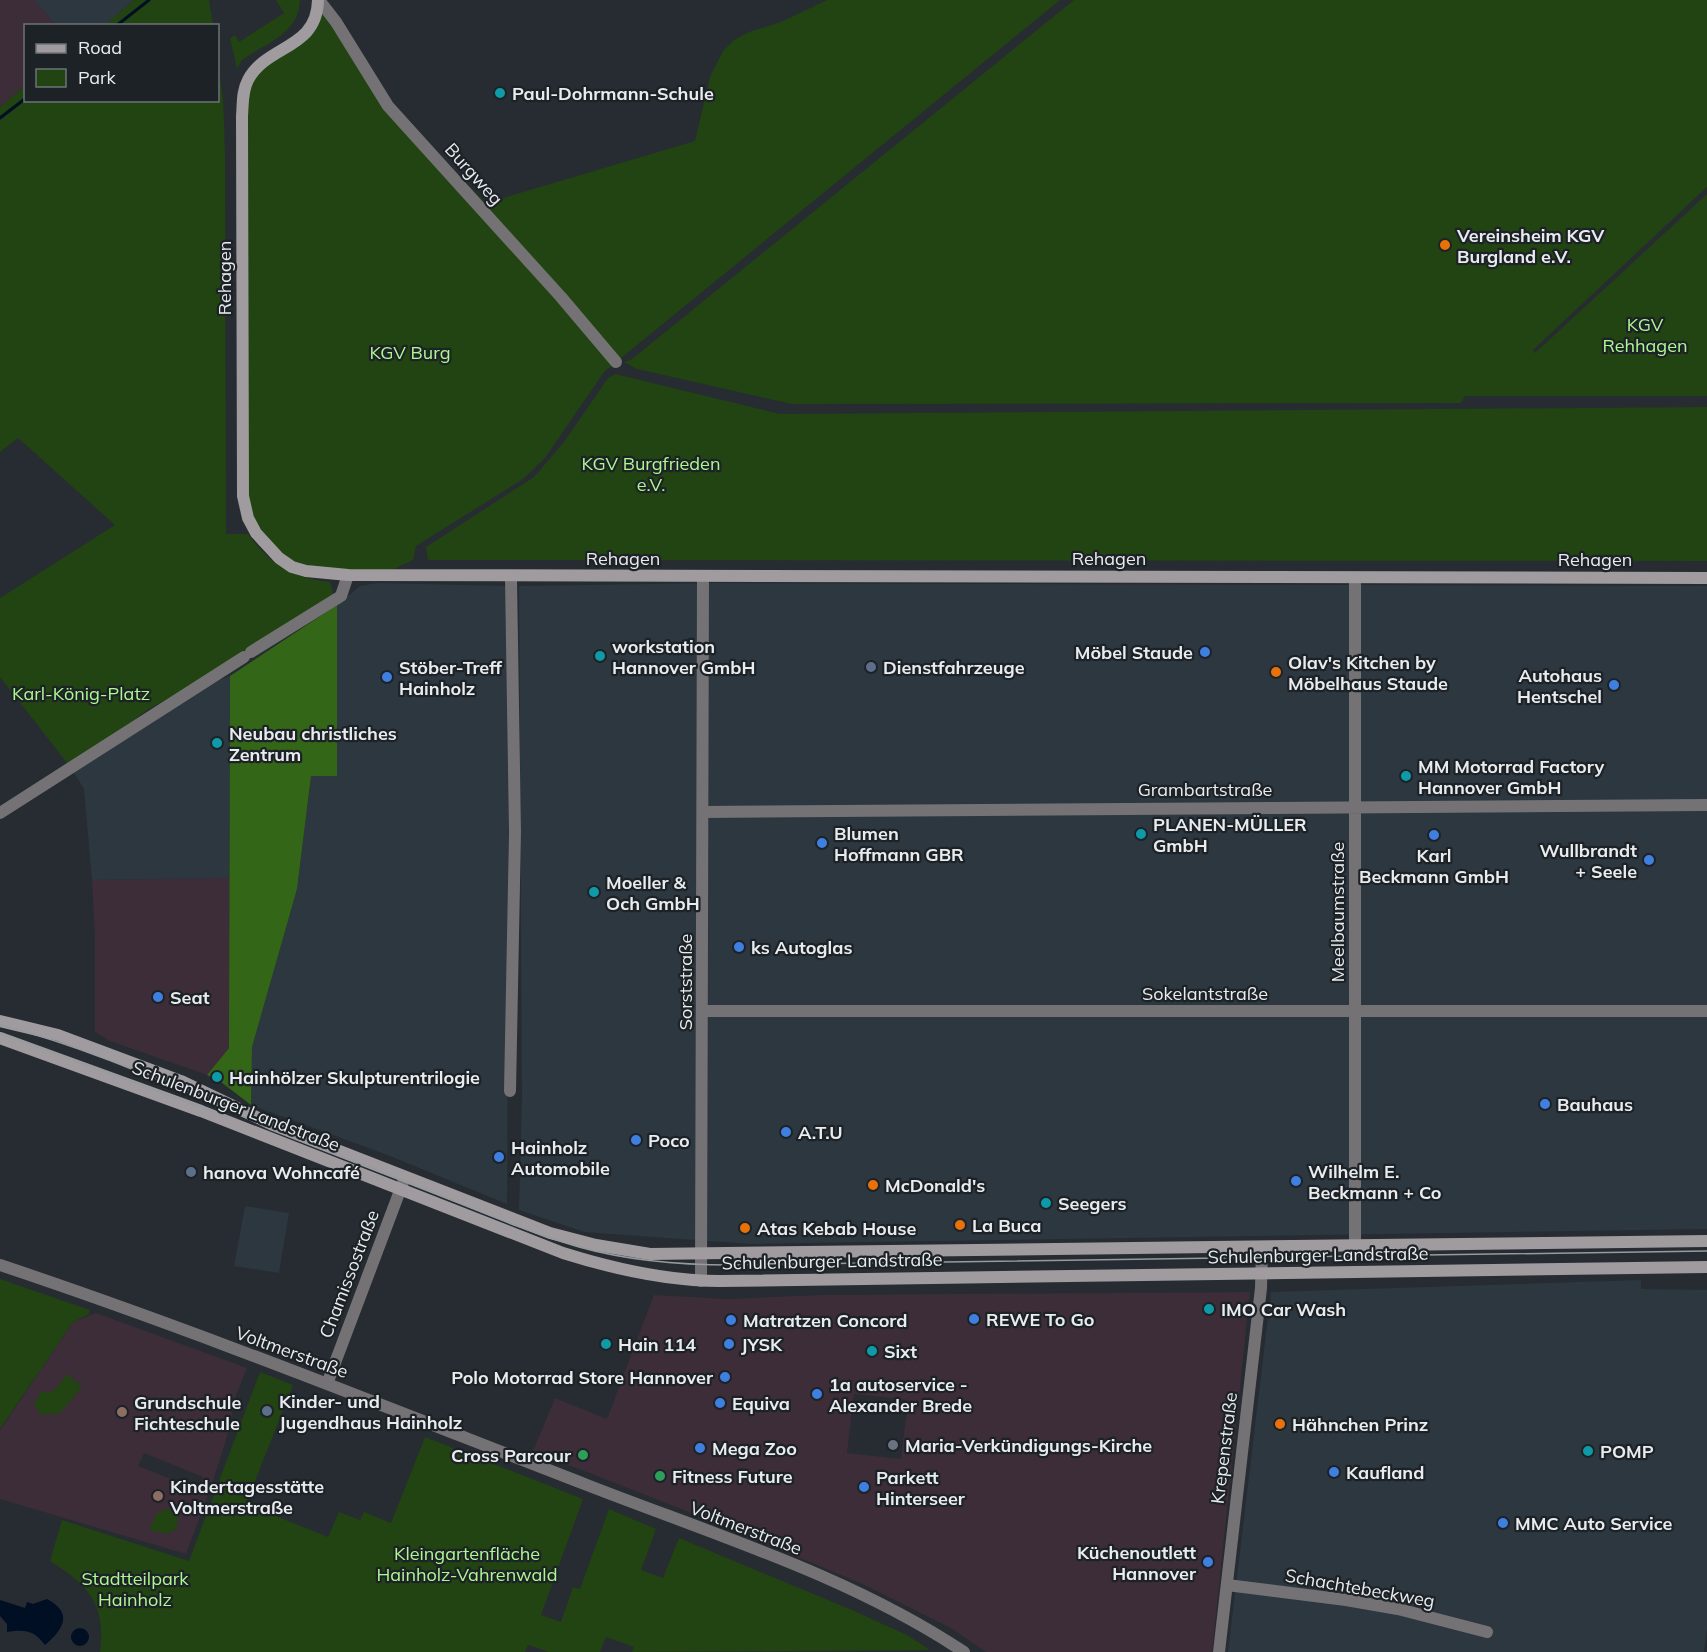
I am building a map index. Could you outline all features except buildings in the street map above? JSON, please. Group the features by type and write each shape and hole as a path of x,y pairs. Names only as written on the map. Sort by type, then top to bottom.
{"main road":[{"name":"Rehagen","path":"319,0 316,20 305,35 263,63 248,80 244,92 243,496 248,518 256,532 279,558 292,567 306,571 348,575 512,578 703,576 1707,578"},
{"name":"Schulenburger Landstraße","path":"0,1021 58,1035 181,1081 273,1125 596,1263 667,1278 701,1281 1707,1267"},
{"name":"Schulenburger Landstraße","path":"0,1038 201,1111 569,1238 650,1254 1707,1241"}],"street":[{"name":"Burgweg","path":"319,0 336,22 388,106 561,297 616,362"},
{"path":"0,813 341,596 348,575"},
{"name":"Sorststraße","path":"701,1281 703,576"},
{"path":"510,1091 515,832 512,578"},
{"name":"Meelbaumstraße","path":"1355,1246 1356,578"},
{"name":"Grambartstraße","path":"703,812 1707,805"},
{"name":"Sokelantstraße","path":"703,1011 1707,1011"},
{"name":"Chamissostraße","path":"327,1384 403,1182"},
{"name":"Krepenstraße","path":"1219,1652 1262,1274 1262,1247"},
{"name":"Voltmerstraße","path":"0,1265 327,1384 834,1582 907,1616 964,1652"},
{"name":"Schachtebeckweg","path":"1227,1585 1398,1609 1486,1632"}],"shaded area":[{"path":"0,0 34,0 55,24 24,24 24,87 0,107"},
{"path":"34,0 134,0 107,24 55,24"},
{"path":"377,583 510,586 507,1204 390,1156 251,1105 252,1047 297,889 311,776 337,776 337,605 360,586"},
{"path":"715,583 1707,586 1707,1229 750,1244 584,1232 519,1210 522,1097 519,586"},
{"path":"230,676 229,878 92,880 84,789 71,768 198,688"},
{"path":"229,878 229,1048 207,1075 110,1041 95,1032 95,940 92,880"},
{"path":"245,1206 289,1213 279,1273 234,1266"},
{"path":"1641,1280 1641,1289 1707,1290 1707,1629 1704,1652 1228,1652 1271,1292"},
{"path":"1250,1292 1212,1652 986,1652 951,1628 867,1586 717,1523 533,1451 555,1398 607,1419 654,1295 728,1299 821,1295","holes":["854,1394 908,1400 901,1459 847,1453"]},
{"name":"Grundschule Fichteschule","path":"96,1313 247,1368 234,1400 230,1427 213,1481 186,1554 0,1499 0,1430 73,1322","holes":["144,1453 203,1477 199,1490 138,1466"]}],"green space":[{"path":"134,0 209,0 213,24 106,24"},
{"path":"276,0 300,0 294,21 280,36 242,60 237,69 230,38 235,35 239,42 284,13"},
{"name":"KGV Burg","path":"317,0 388,106 486,203 695,141 710,77 723,51 734,40 749,32 781,22 827,0 1060,0 604,372 545,458 523,479 416,546 413,560 382,575 348,575 279,558 248,518 242,289 248,80 305,35"},
{"name":"KGV Rehhagen","path":"1074,0 1707,0 1707,187 1533,350 1535,353 1707,194 1707,396 1465,396 1461,403 792,404 637,369 624,362 632,359"},
{"name":"Karl-König-Platz","path":"219,71 223,99 225,150 226,534 248,534 265,554 283,568 304,577 330,582 334,596 189,687 147,710 71,768 0,677 0,598 115,525 18,438 0,452 0,107 24,87 24,102 219,102"},
{"name":"KGV Burgfrieden e.V.","path":"615,374 780,414 1707,407 1707,561 428,560 426,547 534,477 564,442 608,378"},
{"path":"337,605 337,776 311,776 297,889 252,1047 251,1105 221,1082 207,1075 229,1048 230,676"},
{"path":"0,1279 90,1310 88,1315 73,1322 0,1429"},
{"path":"260,1372 293,1385 246,1504 328,1537 339,1512 360,1520 364,1512 391,1523 425,1437 583,1499 541,1615 561,1622 573,1587 580,1589 609,1509 656,1529 641,1570 663,1578 679,1538 852,1610 907,1635 930,1650 632,1652 634,1647 606,1637 600,1652 549,1652 528,1645 525,1652 100,1652 100,1621 92,1598 75,1579 50,1561 62,1520 189,1561"},
{"path":"67,1374 82,1387 60,1413 42,1415 34,1405 41,1392 54,1391"},
{"path":"166,1509 174,1511 178,1516 177,1528 167,1534 149,1530 157,1513"}],"water":[{"path":"47,1599 61,1610 63,1622 61,1628 45,1645 37,1636 29,1632 7,1632 7,1624 0,1616 0,1600 25,1608 27,1602 33,1604"},
{"path":"80,1628 86,1631 89,1637 86,1643 80,1646 74,1643 71,1637 74,1631"}],"waterway":[{"path":"119,24 149,0"},
{"path":"0,118 24,100"}],"tram line":[{"path":"0,1025 71,1046 105,1059 294,1138 521,1228 579,1247 636,1259 732,1265 1707,1251"},
{"path":"0,1033 228,1117"}],"place":[{"name":"Paul-Dohrmann-Schule","path":"500,93"},
{"name":"Vereinsheim KGV Burgland e.V.","path":"1445,245"},
{"name":"Möbel Staude","path":"1205,652"},
{"name":"workstation Hannover GmbH","path":"600,656"},
{"name":"Dienstfahrzeuge","path":"871,667"},
{"name":"Olav's Kitchen by Möbelhaus Staude","path":"1276,672"},
{"name":"Stöber-Treff Hainholz","path":"387,677"},
{"name":"Autohaus Hentschel","path":"1614,685"},
{"name":"Neubau christliches Zentrum","path":"217,743"},
{"name":"MM Motorrad Factory Hannover GmbH","path":"1406,776"},
{"name":"PLANEN-MÜLLER GmbH","path":"1141,834"},
{"name":"Karl Beckmann GmbH","path":"1434,835"},
{"name":"Blumen Hoffmann GBR","path":"822,843"},
{"name":"Wullbrandt + Seele","path":"1649,860"},
{"name":"Moeller & Och GmbH","path":"594,892"},
{"name":"ks Autoglas","path":"739,947"},
{"name":"Seat","path":"158,997"},
{"name":"Hainhölzer Skulpturentrilogie","path":"217,1077"},
{"name":"Bauhaus","path":"1545,1104"},
{"name":"A.T.U","path":"786,1132"},
{"name":"Poco","path":"636,1140"},
{"name":"Hainholz Automobile","path":"499,1157"},
{"name":"hanova Wohncafé","path":"191,1172"},
{"name":"Wilhelm E. Beckmann + Co","path":"1296,1181"},
{"name":"McDonald's","path":"873,1185"},
{"name":"Seegers","path":"1046,1203"},
{"name":"La Buca","path":"960,1225"},
{"name":"Atas Kebab House","path":"745,1228"},
{"name":"IMO Car Wash","path":"1209,1309"},
{"name":"REWE To Go","path":"974,1319"},
{"name":"Matratzen Concord","path":"731,1320"},
{"name":"Hain 114","path":"606,1344"},
{"name":"JYSK","path":"729,1344"},
{"name":"Sixt","path":"872,1351"},
{"name":"Polo Motorrad Store Hannover","path":"725,1377"},
{"name":"1a autoservice - Alexander Brede","path":"817,1394"},
{"name":"Equiva","path":"720,1403"},
{"name":"Kinder- und Jugendhaus Hainholz","path":"267,1411"},
{"name":"Grundschule Fichteschule","path":"122,1412"},
{"name":"Hähnchen Prinz","path":"1280,1424"},
{"name":"Maria-Verkündigungs-Kirche","path":"893,1445"},
{"name":"Mega Zoo","path":"700,1448"},
{"name":"POMP","path":"1588,1451"},
{"name":"Cross Parcour","path":"583,1455"},
{"name":"Kaufland","path":"1334,1472"},
{"name":"Fitness Future","path":"660,1476"},
{"name":"Parkett Hinterseer","path":"864,1487"},
{"name":"Kindertagesstätte Voltmerstraße","path":"158,1496"},
{"name":"MMC Auto Service","path":"1503,1523"},
{"name":"Küchenoutlett Hannover","path":"1208,1562"}],"park label":[{"name":"Kleingartenfläche Hainholz-Vahrenwald","path":"467,1563"},
{"name":"Stadtteilpark Hainholz","path":"135,1588"}]}
